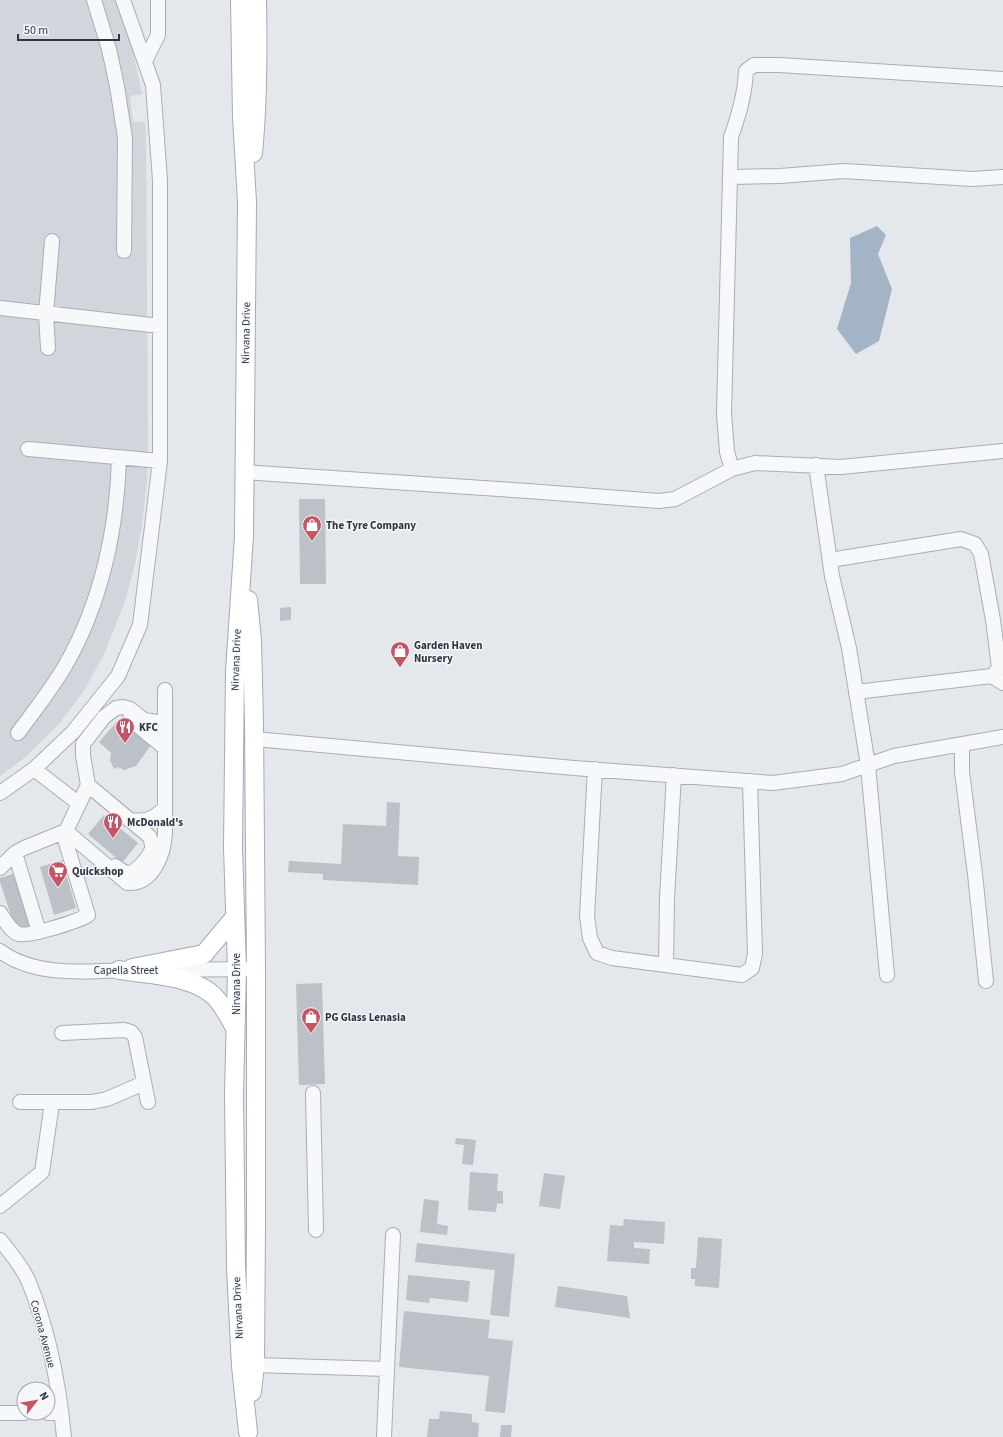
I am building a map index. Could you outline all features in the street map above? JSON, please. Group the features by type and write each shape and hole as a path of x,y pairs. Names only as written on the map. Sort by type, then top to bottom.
{"main road":[{"name":"Nirvana Drive","path":"240,0 242,117 248,202"},
{"name":"Nirvana Drive","path":"248,1435 241,1366 236,1267 234,1094 237,969 233,848 235,679 244,536 248,202 256,122 258,47 257,0"},
{"name":"Nirvana Drive","path":"244,536 252,640 256,969 255,1365 248,1435"},
{"path":"119,970 204,954 235,917"},
{"path":"119,970 186,981 198,985 214,996 235,1028"}],"street":[{"path":"94,0 107,42 117,86 125,138 124,251"},
{"path":"0,793 34,769 73,732 118,676 140,625 160,461 160,180 153,85 123,0"},
{"path":"145,61 158,35 158,0"},
{"path":"732,469 727,452 724,414 731,137 745,91 746,71 754,65 779,65 1003,79"},
{"path":"730,177 780,176 844,171 972,179 1003,177"},
{"path":"48,348 46,314 52,241"},
{"path":"0,308 160,326"},
{"path":"28,450 119,459 160,461"},
{"path":"244,472 520,490 659,501 675,499 732,469 755,463 841,467 1003,451"},
{"path":"18,733 65,665 82,631 96,596 116,506 119,459"},
{"path":"816,465 830,560 849,648 868,765 887,975"},
{"path":"830,560 961,540 975,544 981,554 993,620 998,679 856,692"},
{"path":"66,830 126,883 136,882 149,874 161,859 164,848 165,690"},
{"path":"0,913 10,927 19,934 32,934 86,916 88,913 66,830 88,785 83,756 83,744 104,717 116,708 123,707 130,709 144,720 165,723"},
{"path":"83,756 106,726 123,715 128,717 165,748"},
{"path":"254,739 595,770 773,783 842,774 894,756 1003,737"},
{"path":"962,744 962,772 975,874 986,981"},
{"path":"34,769 78,803"},
{"path":"595,770 587,916 590,938 597,953 612,958 742,976 752,968 755,954 750,781"},
{"path":"666,965 667,898 674,776"},
{"path":"66,830 120,870 130,874 138,867 152,848 149,836 88,785"},
{"path":"129,820 142,821 150,819 164,808"},
{"path":"0,868 15,853 66,830"},
{"path":"15,853 39,932"},
{"name":"Capella Street","path":"0,951 17,961 39,968 53,970 256,969"},
{"path":"62,1033 124,1030 131,1032 136,1037 148,1102"},
{"path":"20,1102 92,1102 107,1099 144,1083"},
{"path":"313,1093 316,1230"},
{"path":"0,1206 42,1172 52,1103"},
{"path":"384,1437 394,1235"},
{"name":"Corona Avenue","path":"0,1240 28,1280 51,1356 53,1381"},
{"path":"255,1365 387,1369"},
{"path":"0,1413 16,1413"},
{"name":"Corona Avenue","path":"56,1416 64,1437"}],"shaded area":[{"path":"0,0 115,0 126,27 142,94 130,96 133,122 145,122 146,137 148,441 147,481 142,525 135,564 125,601 105,652 85,689 59,724 23,759 0,776"}],"water":[{"path":"877,226 886,235 878,254 892,289 879,341 856,354 837,329 851,283 850,238"}],"building":[{"name":"The Tyre Company","path":"299,499 325,499 326,584 300,584"},
{"path":"291,607 291,620 280,621 280,608"},
{"name":"KFC","path":"119,719 124,721 151,745 136,766 124,770 118,767 114,769 110,760 111,753 99,742"},
{"path":"387,802 400,803 398,856 419,857 418,885 323,880 323,874 288,872 289,861 341,864 343,824 386,826"},
{"name":"McDonald's","path":"104,815 138,843 122,863 88,834"},
{"name":"Quickshop","path":"62,860 76,908 54,915 40,867"},
{"path":"15,873 32,929 17,934 0,882 0,878"},
{"name":"PG Glass Lenasia","path":"322,983 325,1084 299,1085 296,984"},
{"path":"456,1138 476,1140 473,1165 462,1164 464,1145 455,1144"},
{"path":"470,1172 498,1174 497,1191 503,1191 503,1204 497,1203 496,1212 468,1210"},
{"path":"544,1173 565,1176 560,1209 539,1206"},
{"path":"424,1199 439,1201 437,1224 448,1226 447,1235 420,1232"},
{"path":"624,1219 665,1222 664,1244 634,1242 634,1248 650,1249 649,1264 607,1261 610,1225 623,1226"},
{"path":"698,1237 722,1239 719,1288 695,1286 695,1279 691,1279 691,1268 696,1268"},
{"path":"417,1243 515,1254 509,1317 490,1315 495,1270 415,1262"},
{"path":"408,1275 470,1281 468,1302 430,1298 429,1303 406,1300"},
{"path":"558,1286 627,1296 630,1318 555,1307"},
{"path":"404,1311 490,1320 488,1338 513,1341 505,1413 485,1411 489,1376 399,1367"},
{"path":"440,1411 472,1414 472,1422 479,1423 478,1437 427,1437 429,1419 439,1419"},
{"path":"501,1425 512,1425 511,1437 500,1437"}],"place":[{"name":"The Tyre Company","path":"312,542"},
{"name":"Garden Haven Nursery","path":"400,668"},
{"name":"KFC","path":"125,744"},
{"name":"McDonald's","path":"113,839"},
{"name":"Quickshop","path":"58,888"},
{"name":"PG Glass Lenasia","path":"311,1034"}]}
